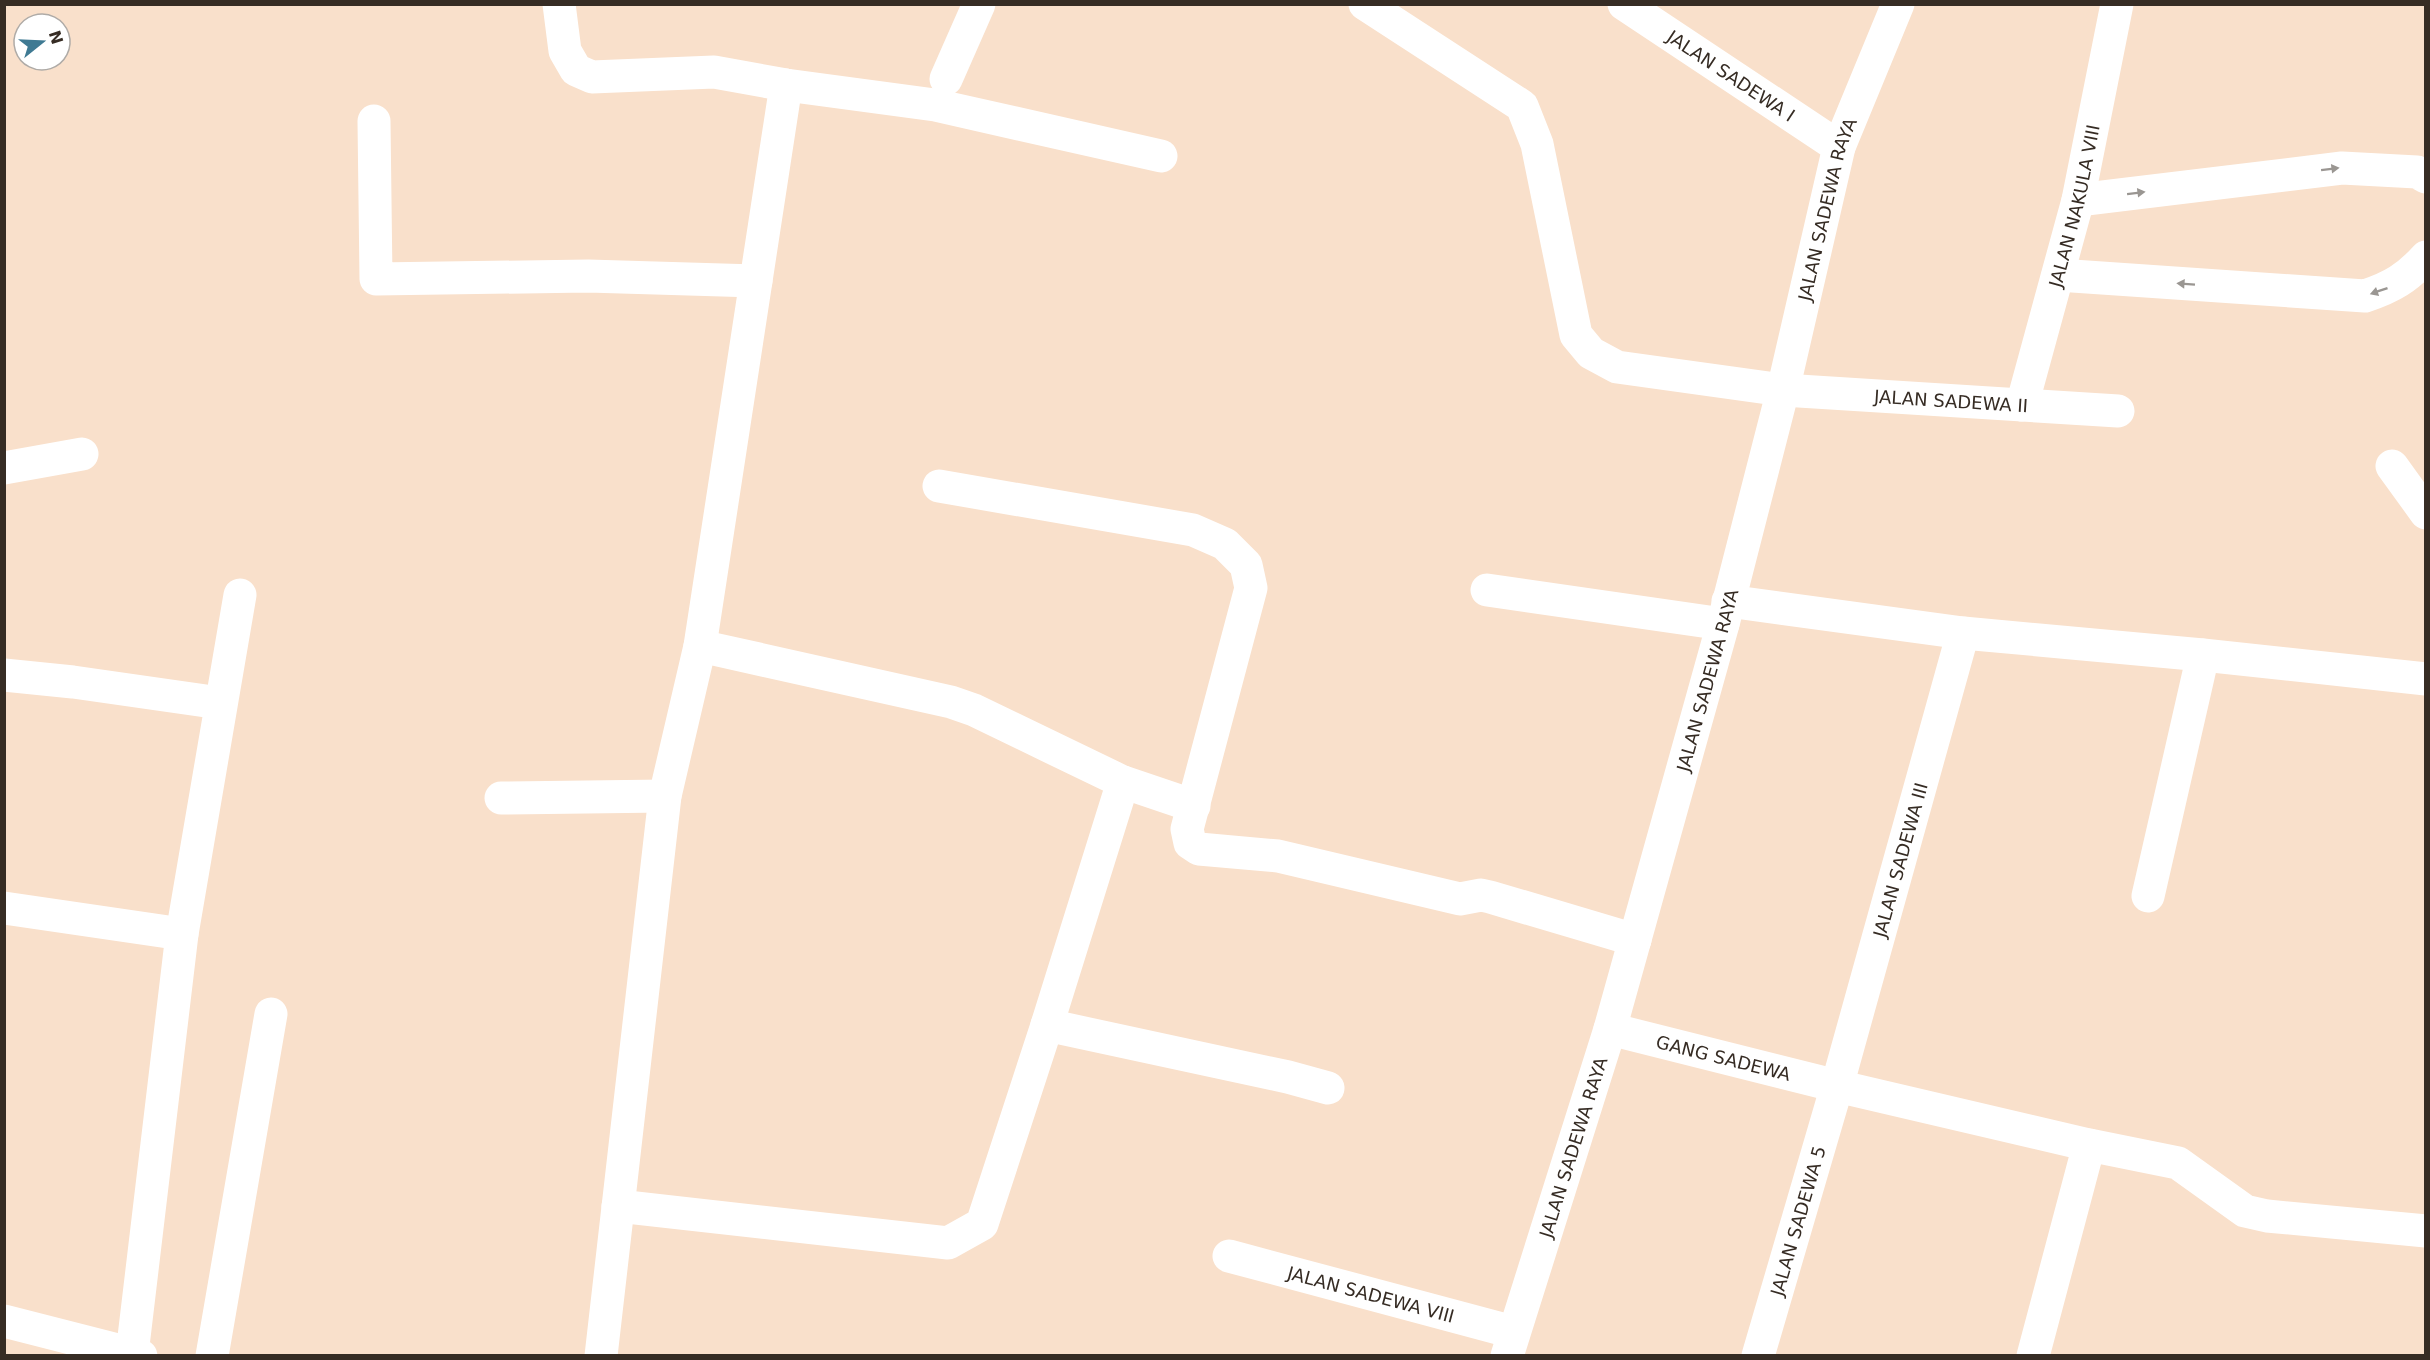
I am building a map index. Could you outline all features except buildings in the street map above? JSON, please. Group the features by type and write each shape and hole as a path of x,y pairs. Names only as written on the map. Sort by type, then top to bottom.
{"street":[{"path":"559,4 565,51 576,70 592,77 714,72 786,85 935,105 1161,156"},
{"path":"946,79 979,4"},
{"name":"JALAN SADEWA II","path":"1365,4 1522,106 1537,144 1576,335 1591,353 1617,367 1783,390 2118,411"},
{"name":"JALAN SADEWA I","path":"1624,4 1839,147"},
{"name":"JALAN SADEWA RAYA","path":"1510,1344 1610,1029 1726,613 1783,390 1839,147 1898,4"},
{"name":"JALAN NAKULA VIII","path":"2022,405 2078,200 2117,4"},
{"path":"601,1356 665,796 700,646 786,85"},
{"path":"374,121 376,279 588,276 756,281"},
{"path":"2078,200 2342,168 2417,172 2426,177"},
{"path":"2058,275 2365,296 2389,288 2411,273 2426,257"},
{"path":"4,468 82,454"},
{"path":"2391,466 2426,513"},
{"path":"939,486 1192,530 1225,544 1246,565 1251,588 1187,828 1190,843 1199,849 1278,856 1460,898 1481,895 1635,940"},
{"path":"1487,590 1726,613 2086,643 2426,679"},
{"path":"4,1321 137,1355 182,934 240,595"},
{"name":"JALAN SADEWA III","path":"1837,1086 1964,633"},
{"path":"700,646 951,702 974,710 1123,782 1194,806"},
{"path":"2148,896 2204,655"},
{"path":"4,675 220,702"},
{"path":"618,1206 948,1243 981,1224 1047,1025 1123,782"},
{"path":"501,798 665,796"},
{"path":"4,908 182,934"},
{"path":"212,1356 271,1014"},
{"path":"1047,1025 1288,1077 1328,1088"},
{"name":"GANG SADEWA","path":"1610,1029 1837,1086 2089,1145 2178,1163 2245,1211 2267,1216 2426,1231"},
{"name":"JALAN SADEWA 5","path":"1758,1356 1837,1086"},
{"path":"2033,1356 2089,1145"},
{"name":"JALAN SADEWA VIII","path":"1229,1256 1510,1344"}]}
